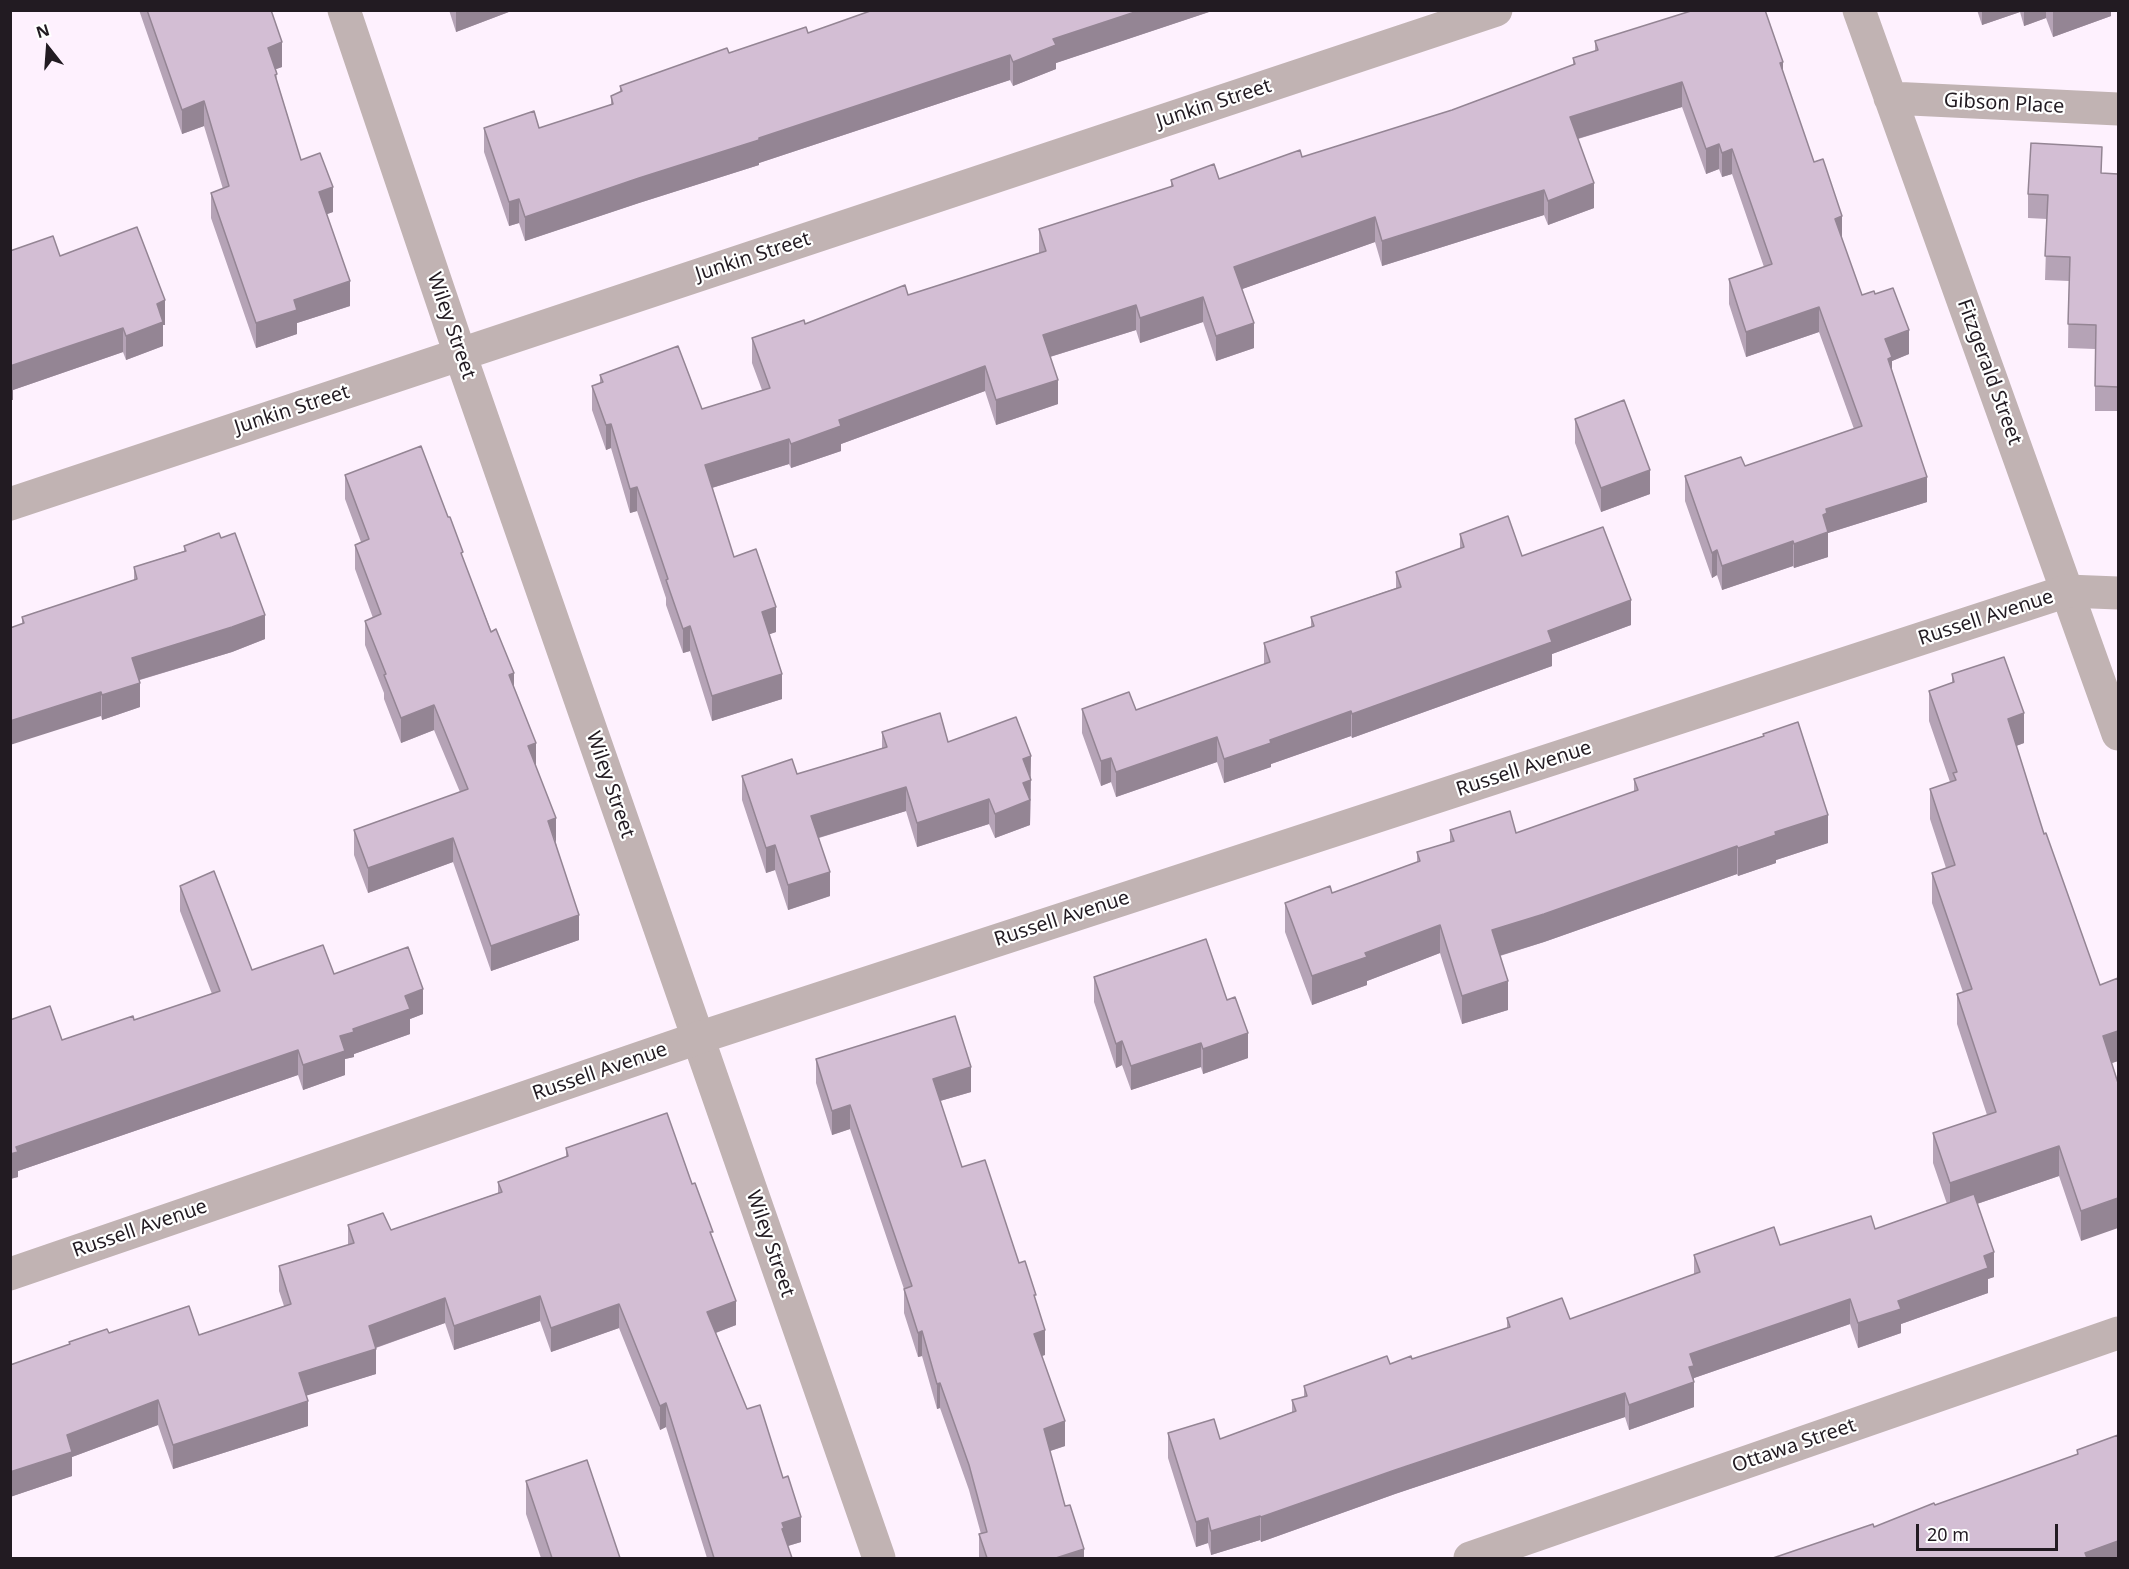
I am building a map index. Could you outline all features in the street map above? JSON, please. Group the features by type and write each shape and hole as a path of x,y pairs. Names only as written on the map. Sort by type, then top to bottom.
{"street":[{"name":"Wiley Street","path":"344,10 460,354 879,1558"},
{"name":"Junkin Street","path":"10,504 1496,10"},
{"name":"Fitzgerald Street","path":"1859,10 2118,734"},
{"name":"Gibson Place","path":"1890,98 2118,109"},
{"name":"Russell Avenue","path":"10,1274 698,1038 2067,591 2118,593"},
{"name":"Ottawa Street","path":"1470,1558 2118,1333"}],"building":[{"path":"147,10 271,10 282,42 268,48 277,74 275,75 301,160 320,153 333,187 319,192 350,281 294,300 297,310 256,323 211,193 229,186 204,101 182,110"},
{"path":"873,10 1141,10 1053,39 1056,45 1013,62 1010,55 525,217 519,199 509,202 484,128 534,111 539,128 613,104 611,96 622,91 620,86 727,48 729,53 806,27 808,33"},
{"path":"1694,10 1765,10 1783,62 1780,63 1814,162 1823,159 1842,216 1835,219 1862,295 1874,291 1875,294 1893,288 1909,330 1885,339 1892,357 1888,359 1927,477 1826,509 1827,513 1823,515 1828,532 1794,544 1793,541 1722,566 1717,550 1712,553 1685,476 1741,457 1745,466 1862,426 1819,307 1746,332 1729,279 1772,264 1732,149 1722,153 1719,144 1706,149 1682,82 1570,117 1594,183 1548,201 1544,190 1382,241 1375,217 1234,267 1254,323 1216,336 1203,297 1140,318 1136,305 1043,335 1058,380 996,400 985,366 839,420 841,426 791,444 789,439 705,465 734,557 756,549 776,607 762,612 782,674 712,696 690,626 683,629 637,487 630,489 611,424 606,425 592,386 603,382 600,375 678,346 702,409 770,388 752,338 804,320 805,324 905,285 908,295 1046,251 1039,229 1173,186 1171,180 1214,164 1219,179 1300,150 1302,157 1452,110 1575,64 1573,58 1598,50 1595,41"},
{"path":"2031,143 2102,147 2101,173 2118,174 2118,387 2095,386 2096,325 2068,324 2070,257 2045,256 2048,195 2028,194"},
{"path":"137,227 165,300 157,304 163,322 126,336 123,328 10,366 10,251 53,236 60,256"},
{"path":"1624,400 1650,470 1601,488 1575,419"},
{"path":"421,446 448,517 450,517 491,632 496,629 514,673 509,675 536,743 528,746 556,818 548,821 579,915 491,946 453,838 368,868 354,830 468,789 434,705 401,718 365,621 381,614 355,545 369,539 345,475"},
{"path":"1508,516 1522,556 1603,527 1631,600 1548,631 1552,642 1352,714 1351,711 1224,759 1217,737 1116,772 1111,758 1101,761 1082,709 1129,692 1136,710 1270,662 1264,643 1314,626 1311,617 1401,587 1396,572 1464,547 1460,534"},
{"path":"219,533 221,538 235,533 265,615 132,658 140,683 102,695 101,692 10,721 10,628 24,623 22,617 137,579 134,567 186,551 184,546"},
{"path":"2004,657 2024,713 2008,719 2044,834 2046,833 2100,985 2118,978 2118,1031 2103,1036 2118,1083 2118,1198 2081,1211 2059,1146 1950,1183 1933,1133 1996,1112 1957,994 1972,989 1932,873 1955,865 1930,789 1956,780 1953,773 1957,772 1929,691 1954,682 1952,674"},
{"path":"940,713 948,742 1016,717 1031,756 1023,759 1031,780 1023,783 1030,800 995,814 989,799 917,823 906,787 811,816 830,872 788,885 775,845 766,848 742,776 792,759 797,774 887,747 882,732"},
{"path":"1798,722 1828,815 1775,832 1776,835 1738,848 1737,846 1492,930 1508,981 1462,996 1440,925 1365,953 1367,957 1312,976 1285,903 1330,886 1332,893 1420,861 1417,852 1454,841 1450,830 1510,811 1516,833 1638,790 1634,779 1764,736 1763,734"},
{"path":"214,871 252,970 323,945 334,974 408,947 423,989 405,996 410,1009 353,1029 354,1032 340,1036 345,1051 303,1065 298,1050 16,1147 18,1152 10,1154 10,1020 50,1006 62,1040 133,1016 134,1020 220,991 180,886"},
{"path":"1206,939 1227,1000 1235,997 1248,1033 1203,1049 1201,1043 1131,1066 1122,1041 1116,1044 1094,977"},
{"path":"955,1016 971,1067 933,1079 962,1167 985,1160 1019,1263 1025,1261 1045,1330 1034,1334 1065,1421 1044,1429 1065,1506 1070,1505 1084,1549 1056,1558 987,1558 979,1534 987,1532 969,1465 940,1383 937,1384 922,1331 918,1333 904,1289 912,1286 850,1105 832,1111 816,1059"},
{"path":"667,1113 692,1184 695,1183 713,1232 710,1232 736,1301 707,1312 747,1409 760,1405 783,1478 788,1476 801,1517 782,1523 792,1558 714,1558 666,1403 660,1406 619,1304 551,1328 540,1296 454,1326 445,1298 369,1326 376,1349 299,1373 308,1401 173,1445 158,1400 67,1435 72,1452 10,1472 10,1365 107,1329 109,1333 189,1306 199,1335 291,1304 279,1266 354,1243 348,1225 383,1213 391,1230 502,1192 498,1182 568,1156 566,1148"},
{"path":"1974,1194 1994,1252 1984,1256 1988,1268 1898,1301 1901,1309 1858,1323 1850,1299 1690,1354 1694,1366 1689,1367 1694,1382 1629,1405 1625,1393 1261,1517 1211,1531 1208,1518 1196,1522 1168,1433 1214,1419 1220,1439 1296,1411 1292,1400 1307,1396 1304,1386 1387,1356 1390,1364 1411,1356 1412,1359 1510,1327 1507,1318 1562,1298 1570,1319 1700,1272 1694,1255 1774,1227 1780,1245 1871,1216 1875,1229"},
{"path":"2118,1435 2118,1541 2085,1553 2087,1558 1773,1558 1873,1524 1874,1527 1934,1503 1935,1505 2078,1454 2077,1450"},
{"path":"587,1460 620,1558 552,1558 526,1481"}]}
